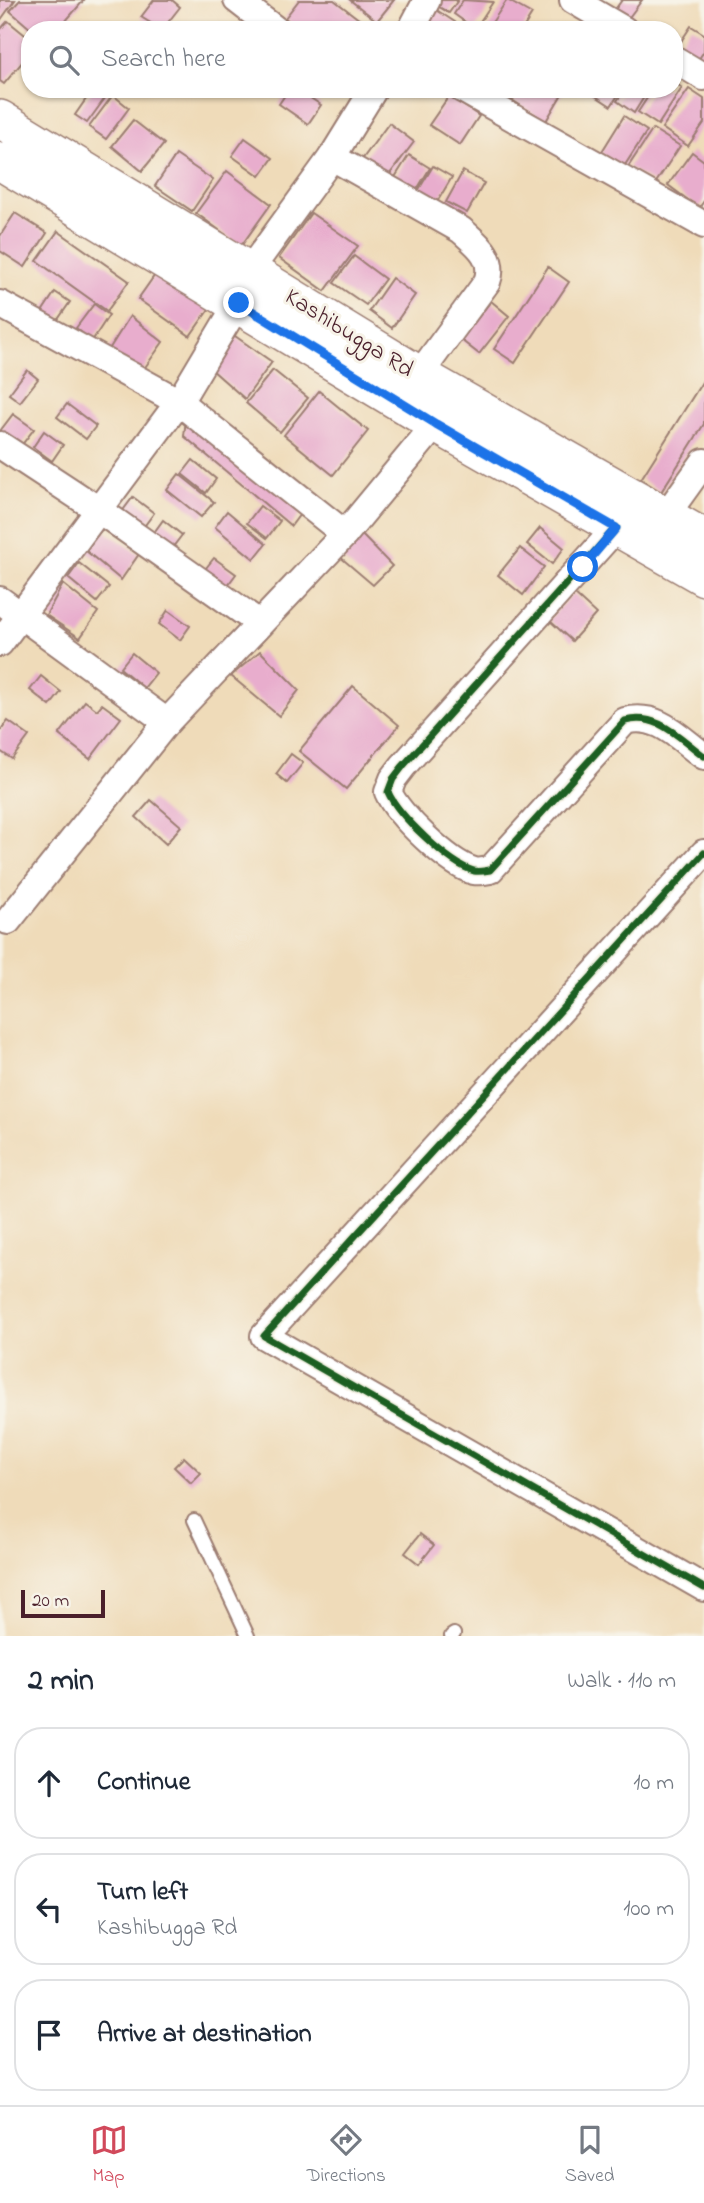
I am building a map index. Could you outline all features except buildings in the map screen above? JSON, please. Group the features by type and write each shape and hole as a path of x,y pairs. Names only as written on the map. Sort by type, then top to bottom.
{"main road":[{"name":"Kashibugga Rd","path":"0,119 244,286 436,424 704,577"},
{"name":"Kashibugga Rd","path":"0,161 419,375 704,538"}],"street":[{"path":"236,0 264,21"},
{"path":"416,21 427,0"},
{"path":"573,0 609,21"},
{"path":"683,64 704,77"},
{"path":"0,643 179,402 244,286 332,157 362,98"},
{"path":"479,98 704,225"},
{"path":"332,157 461,230 479,246 489,261 491,272 488,282 419,375"},
{"path":"0,304 179,402 345,534"},
{"path":"8,920 167,722 345,534 436,424"},
{"path":"0,445 99,510 259,623"},
{"path":"666,515 704,461"},
{"path":"616,528 403,766 388,792 394,807 457,863 476,872 490,870 625,721 640,717 656,720 704,756"},
{"path":"0,600 167,722"},
{"path":"704,853 264,1336 704,1588"}],"lane":[{"path":"194,1520 248,1636"}],"cycle path":[{"path":"616,528 403,766 393,779 388,792 402,813 438,849 464,867 484,871 490,870 625,721 637,719 658,723 704,756"},
{"path":"704,853 264,1336 704,1588"}],"route":[{"path":"239,303 436,424 616,528 583,567"}]}
